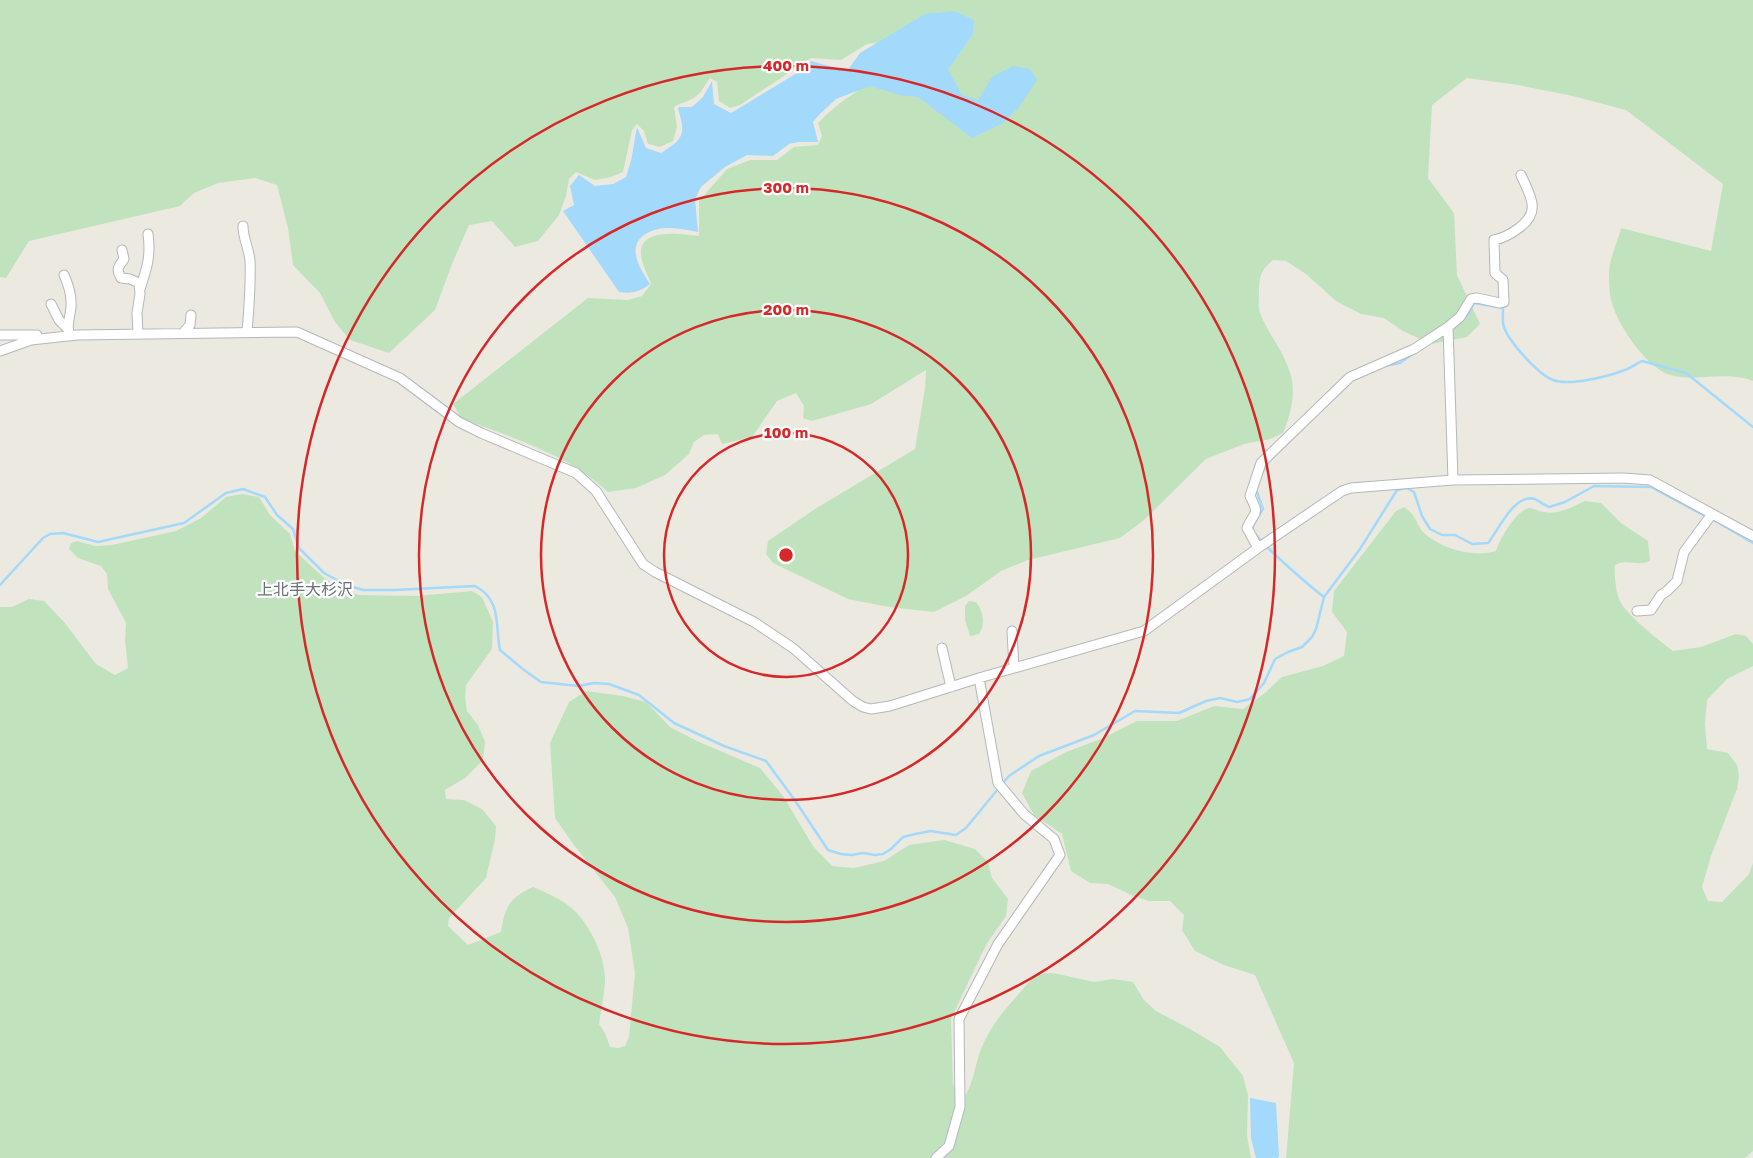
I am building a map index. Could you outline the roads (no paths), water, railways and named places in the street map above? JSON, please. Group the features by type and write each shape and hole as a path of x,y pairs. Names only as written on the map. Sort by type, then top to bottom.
{"street":[{"path":"1258,548 1247,528 1256,514 1256,508 1250,496 1261,463 1350,377 1414,348 1448,327 1460,317 1472,300 1476,298 1500,303 1504,302 1503,280 1495,273 1494,240 1504,238 1510,234 1527,222 1533,213 1533,203 1522,174"},
{"path":"243,226 243,236 248,246 250,260 250,297 246,332"},
{"path":"138,334 137,313 140,289 148,267 150,248 148,234"},
{"path":"122,250 124,259 117,271 121,278 130,279 139,284 140,289"},
{"path":"64,276 70,289 69,332"},
{"path":"51,304 58,320 69,332"},
{"path":"183,333 190,325 191,315"},
{"path":"1448,327 1453,480"},
{"path":"0,351 31,340 69,332"},
{"path":"0,335 69,332 138,334 297,332 400,378 459,422 576,473 596,491 643,564 655,572 754,622 793,648 863,708 871,709 890,706 1144,631 1258,548 1342,490 1351,488 1453,480 1622,478 1650,480 1711,517 1753,536"},
{"path":"1637,611 1651,610 1661,595 1677,581 1684,552 1711,517"},
{"path":"1012,631 1014,668"},
{"path":"942,648 951,687"},
{"path":"936,1158 949,1146 960,1107 959,1019 998,944 1060,855 1054,839 1024,814 1001,787 980,678"}],"water":[{"path":"954,11 974,20 973,34 948,70 962,95 978,100 992,77 1013,66 1030,69 1037,80 1019,107 1003,123 972,138 918,97 899,95 870,86 836,99 813,122 818,142 789,144 773,156 747,155 725,167 701,187 695,199 698,232 663,228 644,235 636,246 636,253 639,266 650,284 635,292 619,292 563,211 574,205 570,186 579,175 595,186 613,184 626,177 637,127 646,148 661,153 679,140 682,124 679,107 692,107 703,97 712,81 714,104 731,113 797,73 811,61 847,71 860,53 925,14"},
{"path":"1250,1098 1276,1103 1278,1158 1256,1158 1251,1138"}],"waterway":[{"path":"1454,328 1468,315 1474,303 1503,308 1503,325 1512,341 1532,365 1553,380 1568,382 1597,378 1625,370 1642,361 1686,373 1753,427"},
{"path":"1384,366 1400,363 1411,355"},
{"path":"1261,475 1271,458"},
{"path":"1002,784 1009,776 1039,756 1094,735 1135,711 1179,713 1206,701 1220,698 1237,702 1250,699 1264,683 1275,659 1302,647 1312,637 1316,629 1324,597 1360,549 1397,490 1407,488 1414,492 1422,516 1430,529 1442,535 1455,535 1472,544 1488,543 1507,514 1520,502 1527,499 1535,499 1549,507 1565,502 1594,486 1651,487 1707,517"},
{"path":"0,585 43,538 50,534 63,533 98,542 184,523 226,493 243,489 265,497 277,515 293,529 299,548 324,573 344,584 363,590 475,586 490,598 496,614 500,650 541,682 578,686 594,683 609,684 639,695 674,723 724,746 766,761 828,850 841,854 863,853 875,855 883,854 891,849 903,837 915,834 931,831 956,835 966,828 998,789"},
{"path":"1256,489 1263,509 1254,522 1253,530 1274,554 1324,597"},
{"path":"1712,519 1753,543"}],"district":[{"name":"上北手大杉沢","path":"305,589"}]}
